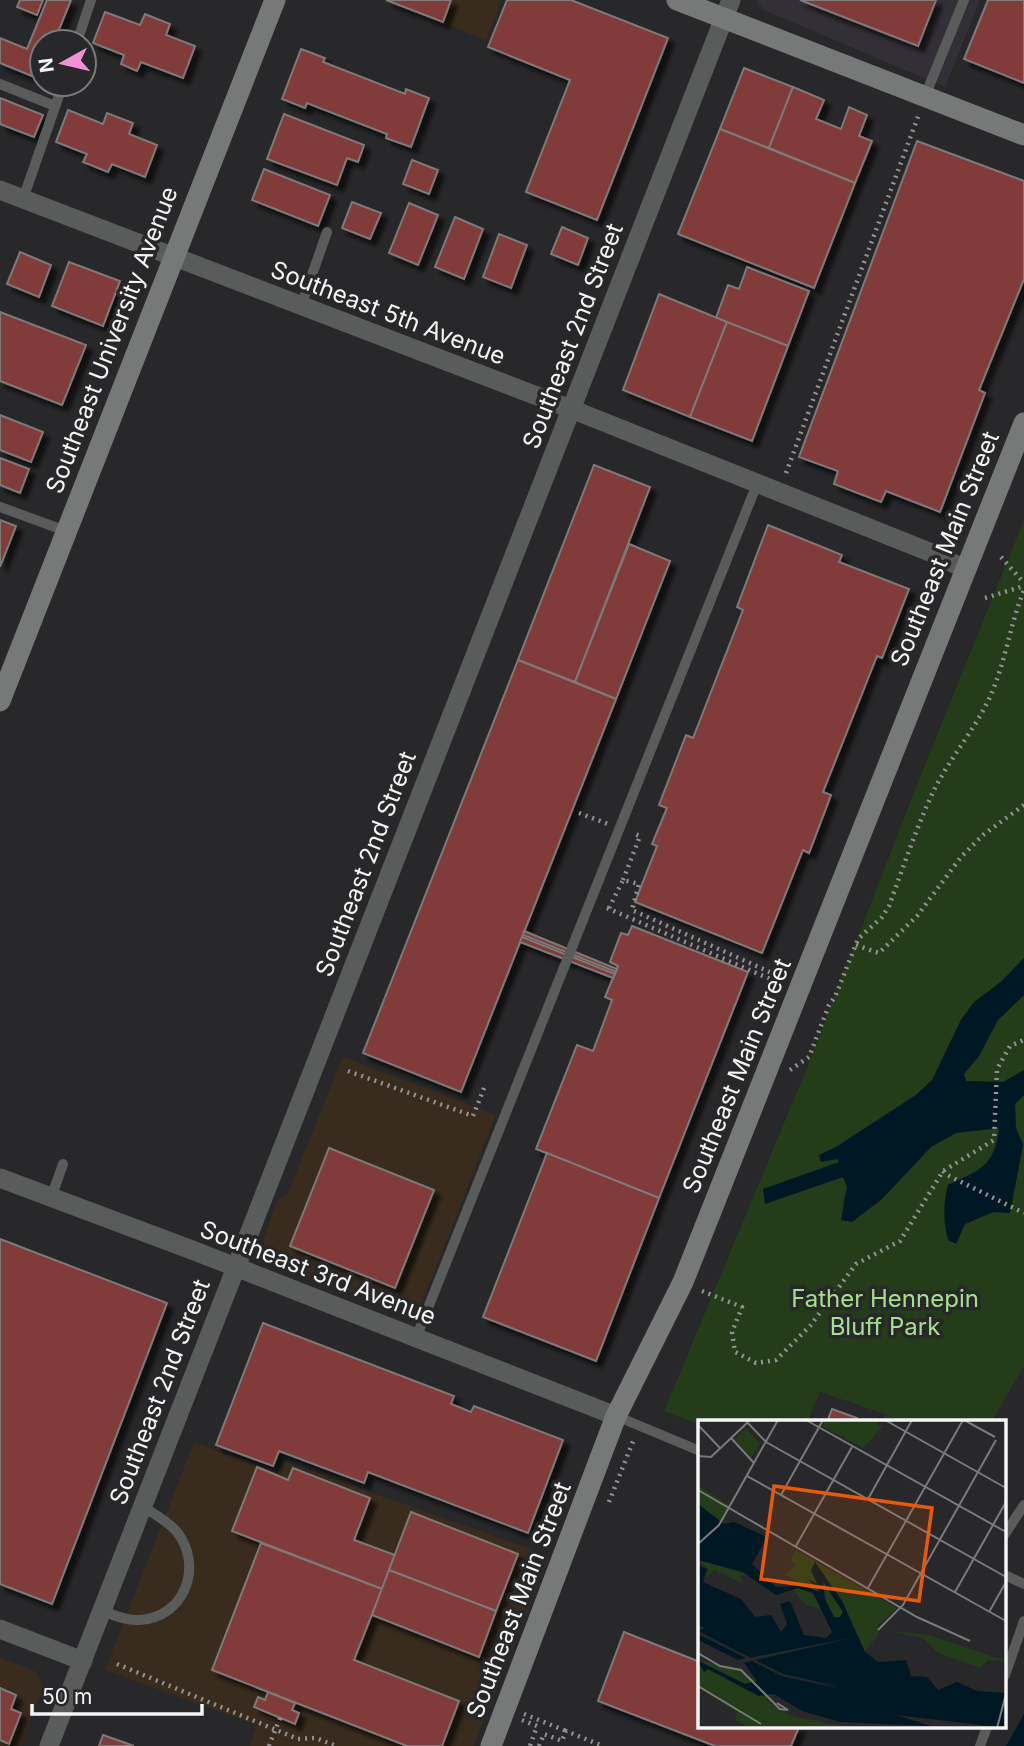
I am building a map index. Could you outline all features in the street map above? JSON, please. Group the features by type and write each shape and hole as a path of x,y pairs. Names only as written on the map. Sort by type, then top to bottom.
{"street":[{"path":"677,0 727,9 925,96 1024,135"},
{"name":"Southeast University Avenue","path":"0,701 271,1"},
{"name":"Southeast 2nd Street","path":"49,1746 727,9"},
{"name":"Southeast 5th Avenue","path":"0,190 570,409 932,553 965,569"},
{"name":"Southeast Main Street","path":"491,1746 616,1416 683,1282 1024,423"},
{"name":"Southeast 3rd Avenue","path":"0,1178 616,1416"},
{"path":"0,1629 83,1661"}],"lane":[{"path":"82,28 91,0"},
{"path":"925,96 964,0"},
{"path":"0,84 55,106"},
{"path":"23,199 58,98"},
{"path":"302,306 327,232"},
{"path":"416,1338 757,484"},
{"path":"0,507 66,531"},
{"path":"51,1198 64,1164"},
{"path":"616,1416 698,1450"},
{"path":"1006,1532 1024,1505"},
{"path":"102,1611 130,1620 141,1620 164,1612 184,1594 190,1565 183,1542 168,1523 142,1506"},
{"path":"1006,1575 1024,1584"},
{"path":"1006,1672 1024,1621"},
{"path":"980,1746 986,1728"}],"path":[{"path":"777,492 925,96"},
{"path":"1001,557 1024,586"},
{"path":"985,598 1024,586"},
{"path":"787,1072 808,1057 828,1004 835,997 858,939 882,917 889,906 936,787 988,701 999,673 1010,627 1024,586"},
{"path":"856,945 879,953 917,916 961,857 983,835 1024,805"},
{"path":"609,908 623,880 639,884 632,910 772,973"},
{"path":"622,915 770,979"},
{"path":"702,1290 742,1307 732,1332 735,1352 756,1363 776,1360 810,1326 856,1264 900,1241 945,1173 994,1140 997,1069 1010,1045 1024,1040"},
{"path":"348,1071 473,1116 484,1088"},
{"path":"945,1173 1022,1210"},
{"path":"117,1664 298,1739 316,1738 336,1746"},
{"path":"524,1713 603,1746"},
{"path":"269,1746 280,1718"},
{"path":"520,1720 537,1726 530,1746"},
{"path":"539,1746 544,1734 562,1741 565,1731"}],"shaded area":[{"path":"384,0 502,0 486,40"},
{"path":"757,0 980,0 945,87 766,11"},
{"path":"343,1057 496,1115 416,1318 275,1265 263,1241 277,1201 287,1195"},
{"path":"194,1442 278,1473 283,1461 550,1556 474,1746 250,1746 257,1725 105,1670"},
{"path":"0,1658 35,1671 43,1687 21,1746 0,1746"}],"green space":[{"name":"Father Hennepin Bluff Park","path":"1024,520 1024,958 961,1020 932,1080 916,1095 836,1147 819,1155 838,1159 847,1187 842,1206 881,1200 931,1147 956,1133 999,1128 993,1151 984,1165 948,1185 965,1224 993,1212 1010,1212 1023,1145 1016,1128 1015,1104 1024,1095 1024,1366 992,1420 883,1420 885,1414 820,1392 808,1420 698,1420 698,1424 664,1411 809,1063 918,782"},
{"path":"1024,995 1024,1070 1003,1082 965,1081 964,1074 979,1056 998,1020"}],"water":[{"path":"1024,958 1024,995 998,1020 979,1056 964,1074 966,1081 1003,1082 1024,1070 1024,1095 1015,1104 1016,1128 1023,1145 1010,1213 993,1212 965,1224 956,1244 948,1240 944,1212 948,1185 984,1166 994,1151 999,1128 956,1133 931,1147 881,1200 852,1222 841,1220 847,1187 843,1177 765,1204 763,1189 839,1162 838,1159 821,1162 819,1155 836,1147 916,1095 932,1080 961,1020 974,1002 1002,981"},
{"path":"1024,1714 1024,1746 1006,1746"}],"building":[{"path":"20,0 43,0 37,15 17,7"},
{"path":"47,0 71,0 60,28 36,28"},
{"path":"386,0 451,0 443,22"},
{"path":"507,0 571,0 668,38 597,220 526,192 570,80 488,47"},
{"path":"800,0 936,0 918,46"},
{"path":"988,0 1024,0 1024,83 964,59"},
{"path":"105,12 140,25 145,14 170,24 166,35 195,46 183,78 141,62 137,71 121,64 124,55 98,45 98,30"},
{"path":"0,38 27,49 28,47 28,74 0,63"},
{"path":"301,49 325,58 323,62 405,94 406,89 429,98 411,147 386,138 387,134 307,103 305,108 282,99"},
{"path":"744,68 793,87 769,148 720,129"},
{"path":"793,87 824,100 816,119 841,129 849,107 867,115 859,136 872,141 855,183 769,148"},
{"path":"0,98 43,115 34,137 0,124"},
{"path":"68,110 103,124 107,113 133,123 129,134 157,145 145,177 112,164 108,172 83,162 87,154 56,142"},
{"path":"284,114 364,145 358,162 347,158 337,185 267,159"},
{"path":"720,129 855,183 814,288 678,234"},
{"path":"917,141 1024,181 1024,279 979,390 985,393 940,512 886,491 881,502 834,484 838,471 799,457"},
{"path":"412,160 438,170 429,194 403,184"},
{"path":"264,169 330,195 318,226 252,200"},
{"path":"352,202 381,213 370,239 342,228"},
{"path":"409,203 438,215 418,265 389,253"},
{"path":"455,217 483,229 464,279 435,267"},
{"path":"562,227 588,238 578,265 551,254"},
{"path":"499,234 527,245 511,288 483,277"},
{"path":"20,252 51,265 39,297 7,284"},
{"path":"69,262 120,281 103,326 52,306"},
{"path":"747,267 809,291 788,346 716,318 728,285 739,289"},
{"path":"659,294 727,322 690,417 623,390"},
{"path":"0,312 86,345 62,405 0,381"},
{"path":"727,322 788,346 752,441 690,417"},
{"path":"0,415 43,432 31,462 0,450"},
{"path":"0,458 29,469 20,493 0,485"},
{"path":"594,465 650,487 575,682 518,660"},
{"path":"0,520 16,526 0,567"},
{"path":"768,525 842,555 839,562 909,589 882,658 877,656 823,792 831,795 809,853 803,850 762,953 635,902 657,846 652,844 667,808 659,805 686,735 693,738 743,610 737,607"},
{"path":"629,544 670,561 616,699 575,682"},
{"path":"518,660 616,699 461,1092 363,1053"},
{"path":"632,926 748,972 659,1198 536,1149 577,1045 593,1051 612,1000 605,997 618,966 610,962 621,933 628,935"},
{"path":"524,931 617,969 616,972 523,935"},
{"path":"522,937 615,974 613,978 520,942"},
{"path":"329,1148 434,1190 395,1288 290,1246"},
{"path":"547,1153 659,1198 596,1361 483,1317"},
{"path":"0,1239 167,1303 52,1604 0,1584"},
{"path":"263,1323 454,1396 451,1404 471,1412 474,1406 563,1440 528,1533 368,1472 364,1483 279,1451 273,1466 216,1445"},
{"path":"832,1409 857,1418 856,1420 828,1420"},
{"path":"257,1467 288,1480 293,1468 370,1498 354,1540 395,1555 382,1589 232,1531"},
{"path":"411,1512 518,1554 496,1611 389,1570"},
{"path":"261,1543 382,1589 354,1660 459,1701 442,1746 407,1746 212,1670"},
{"path":"389,1570 496,1611 479,1657 372,1615"},
{"path":"624,1632 698,1661 698,1728 799,1728 791,1746 715,1746 598,1701"},
{"path":"0,1688 16,1695 11,1709 21,1713 9,1744 0,1740"},
{"path":"268,1692 295,1703 292,1710 299,1713 295,1724 254,1707 258,1697 265,1700"},
{"path":"103,1735 134,1746 99,1746"}]}
